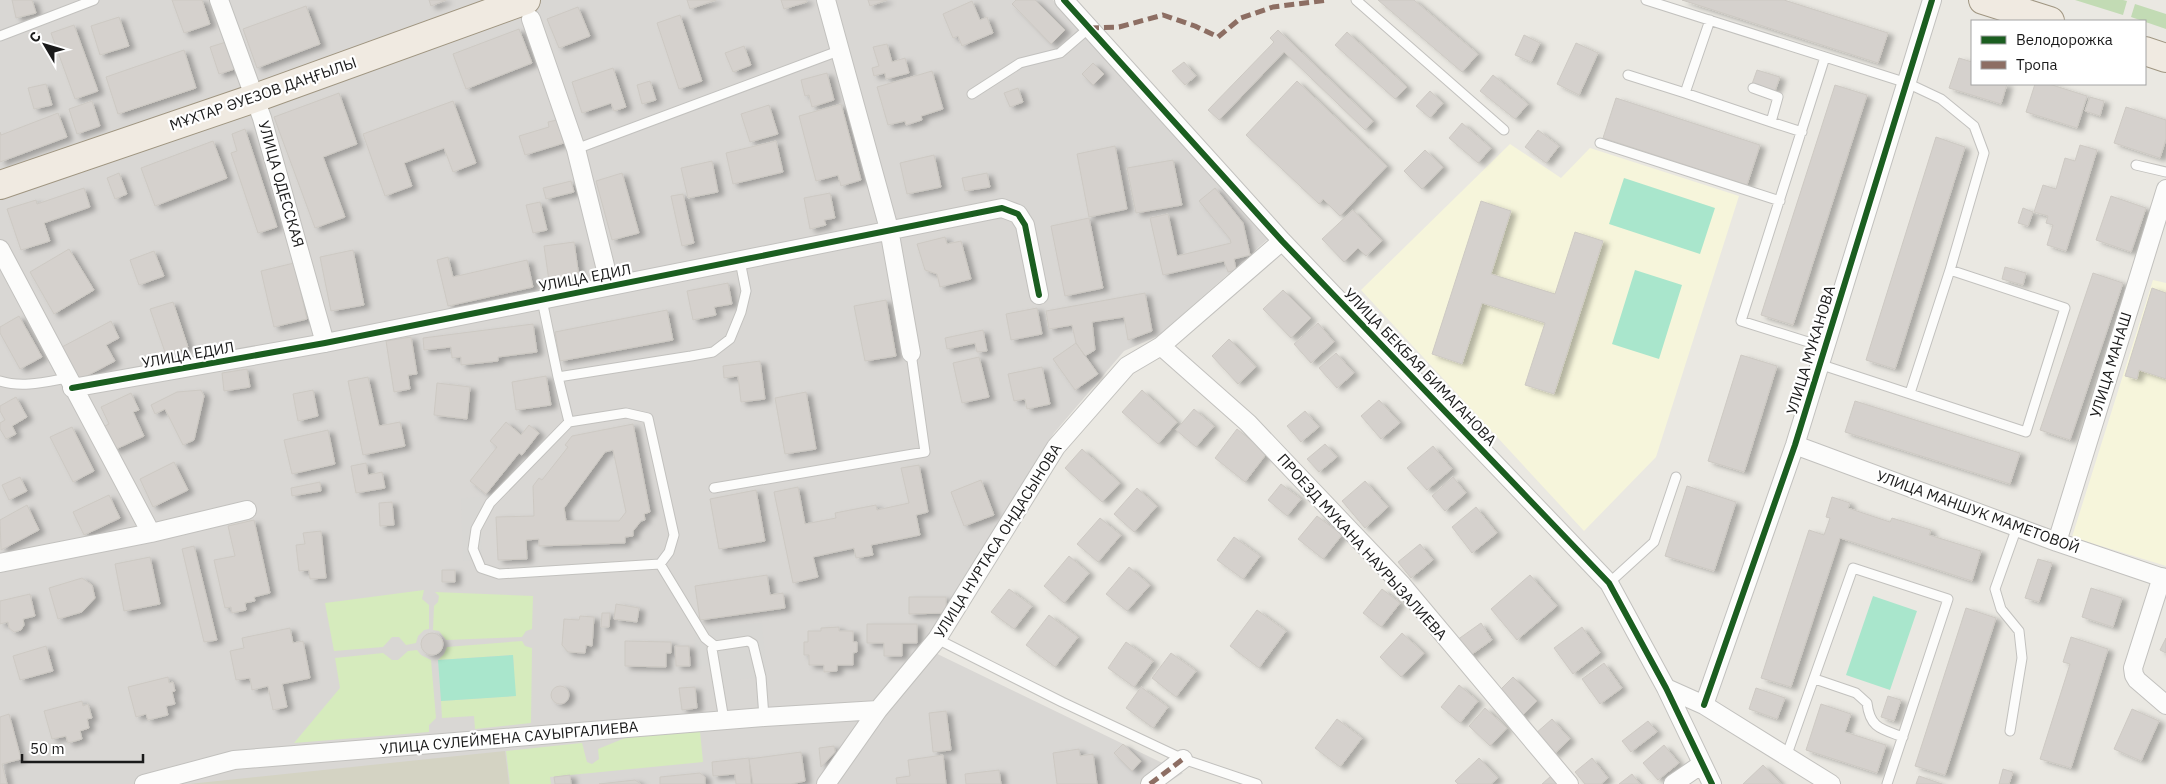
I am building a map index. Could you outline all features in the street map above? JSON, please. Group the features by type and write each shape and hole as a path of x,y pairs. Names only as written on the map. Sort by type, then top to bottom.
{"main road":[{"path":"1983,0 2047,20"},
{"name":"МҰХТАР ӘУЕЗОВ ДАҢҒЫЛЫ","path":"0,185 255,98 528,10"},
{"path":"2146,51 2166,58"}],"street":[{"name":"УЛИЦА ОДЕССКАЯ","path":"219,0 255,98 326,343"},
{"path":"826,0 889,230 911,353"},
{"name":"УЛИЦА БЕКБАЯ БИМАГАНОВА","path":"1064,0 1282,241 1609,583 1666,688 1712,784"},
{"name":"УЛИЦА МУКАНОВА","path":"1704,704 1795,445 1932,0"},
{"path":"528,10 576,149 610,286"},
{"name":"УЛИЦА МАНАШ","path":"2057,542 2166,189"},
{"name":"УЛИЦА ЕДИЛ","path":"70,383 326,343 1002,208 1018,214 1025,225 1039,296"},
{"name":"УЛИЦА НУРТАСА ОНДАСЫНОВА","path":"826,784 878,710 937,639 1056,447 1127,366 1162,346 1282,241"},
{"path":"0,249 151,534"},
{"name":"ПРОЕЗД МУКАНА НАУРЫЗАЛИЕВА","path":"1162,346 1248,423 1402,585 1569,784"},
{"name":"УЛИЦА МАНШУК МАМЕТОВОЙ","path":"1795,445 2057,542 2164,578 2133,668 2134,675 2138,680 2166,705"},
{"path":"0,563 151,534 248,510"},
{"path":"1666,688 1704,704 1832,784"},
{"name":"УЛИЦА СУЛЕЙМЕНА САУЫРГАЛИЕВА","path":"144,784 234,760 724,720 878,710"},
{"path":"1150,784 1183,759"},
{"path":"1672,784 1702,764"}],"lane":[{"path":"0,36 94,0"},
{"path":"1356,0 1504,130"},
{"path":"1646,0 1907,83 1941,99 1974,126 1984,152 1950,270 1910,393"},
{"path":"1685,93 1710,20"},
{"path":"972,94 1020,63 1060,54 1089,28"},
{"path":"576,149 841,50"},
{"path":"1825,57 1741,321 1910,393 2026,432 2065,308 1950,270"},
{"path":"1628,75 1802,132"},
{"path":"1753,88 1778,97 1771,122"},
{"path":"1600,143 1780,201"},
{"path":"2136,164 2166,172"},
{"path":"558,377 713,352 730,339 741,312 746,291 740,261"},
{"path":"542,300 569,422"},
{"path":"714,488 925,452 911,353"},
{"path":"0,381 11,385 70,383"},
{"path":"626,413 648,418 674,535 669,552 660,564 499,574 481,568 473,549 476,529 490,503 569,422 626,413"},
{"path":"1609,583 1654,542 1676,477"},
{"path":"2010,731 2022,658 2019,631 2001,609 1995,589 2016,527"},
{"path":"660,564 705,638 715,646 748,641 752,644 761,677 764,717"},
{"path":"1786,757 1853,568 1948,599 1887,784"},
{"path":"937,639 1062,702 1183,759 1257,784"},
{"path":"715,646 712,649 724,720"},
{"path":"1815,679 1856,693 1867,703 1868,717 1877,727 1903,737"}],"shaded area":[{"path":"0,0 1053,0 1268,239 1158,336 1124,351 1054,433 923,647 1183,773 1166,784 0,784"},
{"path":"1510,144 1561,178 1590,148 1739,196 1656,457 1584,531 1361,290"},
{"path":"2153,280 2166,283 2166,566 2072,537"},
{"path":"480,497 482,560 463,561 461,498"},
{"path":"762,623 767,677 715,681 714,665 697,667 694,635 702,628"},
{"path":"505,751 509,784 189,784"}],"green space":[{"path":"2075,0 2123,0 2127,1 2123,15"},
{"path":"2135,4 2166,14 2166,29 2146,22 2146,20 2131,17"},
{"path":"1624,178 1715,208 1700,254 1609,224"},
{"path":"1635,270 1682,285 1659,359 1612,344"},
{"path":"424,590 422,599 429,605 429,629 424,630 418,636 416,643 406,645 399,637 392,637 383,647 334,651 325,603"},
{"path":"435,592 533,596 532,629 526,631 522,637 446,640 439,631 433,630 434,606 438,602 439,596"},
{"path":"1873,596 1917,611 1890,690 1846,675"},
{"path":"522,641 525,646 532,648 531,723 475,729 474,716 442,718 441,701 515,696 513,655 438,660 444,654 447,647"},
{"path":"417,650 421,655 431,660 436,718 429,725 429,732 294,743 340,688 335,658 383,653 392,660 398,660 408,651"},
{"path":"513,655 516,696 441,701 438,660"},
{"path":"700,731 703,762 550,777 551,784 510,784 506,751 582,743 587,762 592,764 599,759 598,749 625,738"}],"building":[{"path":"12,0 32,0 36,13 16,18"},
{"path":"172,0 202,0 210,24 184,33"},
{"path":"429,0 446,0 431,6"},
{"path":"687,0 716,0 690,9"},
{"path":"781,0 806,0 807,2 784,9"},
{"path":"868,0 887,0 870,6"},
{"path":"1016,0 1035,0 1065,30 1051,44 1012,4"},
{"path":"1378,0 1414,0 1478,54 1462,72"},
{"path":"1682,0 1784,0 1888,33 1878,63"},
{"path":"972,1 980,20 987,17 993,33 962,46 958,36 953,38 943,14"},
{"path":"306,6 320,44 257,68 243,29"},
{"path":"578,7 590,36 559,48 547,19"},
{"path":"680,15 702,81 679,89 657,23"},
{"path":"119,17 129,46 100,55 91,26"},
{"path":"74,25 98,91 75,99 51,33"},
{"path":"519,29 532,63 466,89 453,54"},
{"path":"1278,30 1373,121 1365,130 1284,52 1219,120 1208,110 1274,42 1270,38"},
{"path":"1347,32 1407,87 1395,99 1335,45"},
{"path":"1524,35 1540,43 1531,62 1515,55"},
{"path":"226,42 235,69 219,74 210,47"},
{"path":"1576,43 1598,53 1579,95 1557,84"},
{"path":"887,44 892,62 905,58 909,73 886,79 885,73 874,76 872,68 879,66 873,47"},
{"path":"744,46 751,65 733,72 725,53"},
{"path":"184,50 196,88 118,114 106,77"},
{"path":"1959,58 1971,62 1971,85 2007,85 2001,104 1949,88"},
{"path":"1184,62 1196,76 1185,85 1172,71"},
{"path":"1093,63 1104,74 1093,85 1082,74"},
{"path":"613,68 626,107 614,111 611,103 582,113 572,82"},
{"path":"1757,70 1780,77 1775,91 1752,84"},
{"path":"932,71 943,109 921,116 922,120 906,125 905,121 888,125 877,87"},
{"path":"827,73 834,100 812,107 809,95 805,96 801,80"},
{"path":"1493,75 1528,104 1515,119 1480,91"},
{"path":"650,81 656,100 642,104 637,85"},
{"path":"1297,81 1387,166 1340,216 1323,199 1319,204 1246,135"},
{"path":"46,84 52,105 34,109 28,88"},
{"path":"1835,85 1867,95 1793,325 1761,315"},
{"path":"2035,85 2052,85 2087,96 2077,128 2026,112"},
{"path":"1018,88 1023,102 1010,107 1004,93"},
{"path":"1430,91 1443,103 1430,118 1416,106"},
{"path":"339,93 357,144 323,157 345,217 315,228 274,117"},
{"path":"2090,97 2104,101 2100,116 2085,111"},
{"path":"1616,98 1760,145 1747,185 1603,138"},
{"path":"92,101 100,126 77,134 69,109"},
{"path":"453,101 476,163 453,172 444,148 404,163 412,186 385,196 363,134"},
{"path":"841,104 861,180 841,186 838,175 816,181 799,116"},
{"path":"769,105 778,134 750,142 741,114"},
{"path":"2126,107 2166,120 2166,139 2160,158 2114,143"},
{"path":"58,113 67,137 0,162 0,132 1,135"},
{"path":"557,120 564,143 525,155 519,136 549,127 548,122"},
{"path":"1462,123 1491,148 1478,163 1449,138"},
{"path":"245,129 277,227 258,233 231,153 237,151 232,134"},
{"path":"1538,130 1559,146 1546,163 1525,147"},
{"path":"1936,137 1965,147 1895,369 1866,360"},
{"path":"213,141 227,178 155,206 141,168"},
{"path":"776,141 783,172 733,184 726,153"},
{"path":"2080,145 2097,150 2066,251 2047,245 2053,225 2046,223 2048,216 2034,212 2043,185 2056,189 2065,158 2075,161"},
{"path":"1115,146 1127,209 1089,217 1077,154"},
{"path":"1425,150 1443,167 1422,189 1404,171"},
{"path":"934,155 941,187 907,194 900,163"},
{"path":"1173,160 1182,205 1136,213 1127,168"},
{"path":"712,161 718,192 688,198 681,168"},
{"path":"119,173 127,194 115,199 107,178"},
{"path":"622,173 639,233 612,240 596,181"},
{"path":"987,173 990,187 965,191 962,178"},
{"path":"571,181 574,192 546,199 543,188"},
{"path":"84,188 90,207 44,223 50,241 21,250 7,209 36,200 37,204"},
{"path":"1215,188 1243,223 1250,255 1234,259 1236,270 1228,272 1224,261 1163,275 1150,218 1168,214 1177,256 1231,243 1230,239 1199,201"},
{"path":"830,193 835,218 824,220 826,225 810,229 804,198"},
{"path":"683,194 694,243 682,246 671,196"},
{"path":"2111,196 2146,208 2131,252 2096,240"},
{"path":"1481,201 1511,211 1491,274 1555,294 1575,232 1603,241 1554,394 1525,385 1545,323 1482,303 1462,364 1432,354"},
{"path":"540,202 547,230 533,233 526,205"},
{"path":"2023,208 2033,212 2028,226 2018,223"},
{"path":"1353,210 1382,241 1366,256 1358,248 1344,262 1322,239"},
{"path":"1089,218 1103,288 1065,296 1051,226"},
{"path":"945,237 947,244 961,241 971,279 940,287 937,274 925,270 917,244"},
{"path":"574,242 579,277 549,281 544,246"},
{"path":"69,249 94,290 54,314 30,272"},
{"path":"353,250 364,305 331,311 320,257"},
{"path":"154,251 164,276 139,285 130,260"},
{"path":"448,257 453,277 527,260 533,287 448,306 437,260"},
{"path":"294,263 307,319 274,327 261,271"},
{"path":"2005,267 2026,273 2023,285 2002,279"},
{"path":"2093,273 2123,283 2070,440 2040,430"},
{"path":"728,283 732,304 714,307 716,315 693,320 687,291"},
{"path":"2152,288 2166,293 2166,379 2139,370 2137,379 2125,376"},
{"path":"1283,290 1311,318 1291,338 1263,309"},
{"path":"1145,293 1152,331 1128,340 1124,317 1092,322 1095,350 1085,356 1076,343 1072,325 1049,329 1046,311"},
{"path":"886,300 896,356 865,361 854,306"},
{"path":"173,302 188,347 166,355 150,309"},
{"path":"1037,308 1042,334 1011,340 1006,314"},
{"path":"667,310 673,340 560,361 555,332"},
{"path":"19,316 42,357 20,369 0,333 0,327"},
{"path":"111,321 119,338 106,345 115,361 79,380 62,347"},
{"path":"1318,323 1334,342 1311,363 1294,344"},
{"path":"533,324 537,352 498,357 498,361 461,365 461,357 452,358 451,347 424,350 423,338"},
{"path":"983,330 987,351 977,352 975,343 947,349 945,338"},
{"path":"411,337 417,374 408,375 410,389 394,392 386,341"},
{"path":"1229,339 1256,367 1238,384 1212,356"},
{"path":"1076,343 1098,374 1075,390 1053,359"},
{"path":"1336,353 1354,373 1337,388 1319,368"},
{"path":"1741,355 1777,366 1744,472 1708,461"},
{"path":"979,357 989,397 962,403 953,363"},
{"path":"760,361 765,399 741,402 738,376 724,378 723,366"},
{"path":"1042,367 1050,404 1027,409 1025,399 1014,401 1008,374"},
{"path":"247,369 250,387 224,391 222,373"},
{"path":"546,376 551,405 516,410 512,382"},
{"path":"368,377 379,426 400,422 405,446 363,455 348,381"},
{"path":"437,383 470,387 467,419 434,415"},
{"path":"201,390 204,396 194,440 183,445 165,409 155,414 151,405 177,392"},
{"path":"313,390 318,416 298,421 293,394"},
{"path":"1142,390 1177,422 1158,444 1122,412"},
{"path":"806,392 816,449 785,454 775,398"},
{"path":"131,393 139,410 133,412 144,436 114,450 103,427 109,424 101,407"},
{"path":"16,397 27,417 12,426 16,434 6,439 0,429 0,423 5,420 0,411 0,406"},
{"path":"1379,400 1400,423 1381,439 1361,416"},
{"path":"1855,401 2020,453 2010,484 1845,432"},
{"path":"1194,409 1214,426 1196,447 1176,430"},
{"path":"1305,411 1319,427 1301,442 1287,426"},
{"path":"506,422 521,435 529,425 539,433 522,455 519,453 486,494 470,481 497,447 490,441"},
{"path":"633,424 650,512 644,514 645,520 641,521 633,531 633,536 625,537 625,543 539,546 539,539 526,540 527,559 498,560 496,517 534,516 533,486 539,478 542,480 568,447 565,445 572,436","holes":["613,450 626,512 619,521 566,521 564,508 605,452"]},
{"path":"72,427 94,471 73,482 50,437"},
{"path":"1237,429 1267,453 1245,482 1215,458"},
{"path":"328,430 335,464 292,474 284,440"},
{"path":"1325,444 1337,457 1319,472 1307,459"},
{"path":"1433,446 1452,469 1427,490 1407,468"},
{"path":"1082,449 1120,483 1102,502 1065,468"},
{"path":"174,462 188,490 153,507 140,479"},
{"path":"366,463 368,475 382,472 385,488 356,493 351,466"},
{"path":"919,465 928,512 916,515 920,535 871,545 873,555 856,558 854,548 813,557 818,577 793,583 774,492 798,487 805,524 836,518 835,513 876,505 877,510 909,503 901,468"},
{"path":"20,477 27,491 9,500 2,485"},
{"path":"1453,477 1466,493 1445,511 1432,496"},
{"path":"981,480 994,515 964,526 951,492"},
{"path":"1365,481 1388,507 1365,528 1342,501"},
{"path":"320,482 321,491 292,496 291,488"},
{"path":"1281,484 1301,499 1287,516 1268,500"},
{"path":"1687,486 1736,502 1714,571 1665,556"},
{"path":"1137,488 1157,506 1134,532 1114,514"},
{"path":"756,490 765,541 719,549 710,499"},
{"path":"109,495 120,518 84,535 73,512"},
{"path":"1832,497 1850,503 1848,508 1890,522 1892,518 1931,530 1929,535 1981,551 1972,581 1840,538 1791,687 1761,678 1809,530 1824,535 1830,518 1826,517"},
{"path":"392,502 394,525 380,526 379,503"},
{"path":"27,505 39,530 1,550 0,520"},
{"path":"1476,507 1497,533 1472,553 1452,527"},
{"path":"1317,516 1342,535 1323,559 1298,539"},
{"path":"1100,518 1121,535 1098,562 1077,544"},
{"path":"254,520 270,593 254,597 255,601 245,603 246,610 232,613 231,607 225,608 214,560 235,556 228,526"},
{"path":"321,531 326,578 310,579 309,570 299,571 296,545 305,544 303,533"},
{"path":"1234,537 1260,556 1243,579 1217,560"},
{"path":"1420,544 1433,560 1411,578 1398,562"},
{"path":"194,546 217,640 204,642 182,549"},
{"path":"1069,556 1089,573 1064,603 1044,586"},
{"path":"150,557 160,604 124,611 115,564"},
{"path":"2038,559 2052,563 2039,602 2025,598"},
{"path":"1129,567 1150,585 1127,611 1106,594"},
{"path":"442,570 455,570 455,582 442,582"},
{"path":"767,575 770,595 783,593 785,608 700,620 695,586"},
{"path":"1530,575 1557,606 1517,640 1491,609"},
{"path":"82,578 92,585 95,598 82,612 58,619 49,588"},
{"path":"2091,588 2122,598 2113,627 2082,617"},
{"path":"1009,589 1032,606 1014,629 991,612"},
{"path":"1382,589 1400,603 1381,627 1363,613"},
{"path":"30,594 35,616 23,619 24,625 21,630 14,632 9,628 8,622 0,624 0,601"},
{"path":"909,597 946,597 946,613 909,614"},
{"path":"616,604 639,608 637,622 614,619"},
{"path":"1966,608 1996,618 1945,775 1915,766"},
{"path":"1257,610 1286,631 1259,668 1230,646"},
{"path":"602,613 610,613 609,627 601,627"},
{"path":"1049,615 1078,637 1055,667 1026,645"},
{"path":"580,616 594,617 592,646 586,645 585,653 568,652 562,645 564,619 579,620"},
{"path":"1481,623 1492,640 1468,657 1457,640"},
{"path":"867,624 917,624 917,643 902,643 902,656 884,656 884,643 867,643"},
{"path":"839,627 839,631 853,631 853,642 857,642 857,652 853,653 853,665 837,665 837,671 824,672 824,665 809,665 809,655 804,655 804,642 808,642 808,631 821,631 821,628"},
{"path":"1582,627 1600,653 1573,674 1554,648"},
{"path":"290,628 293,643 303,641 310,678 282,684 287,707 273,710 268,686 252,690 250,678 236,680 230,651 244,648 242,638"},
{"path":"432,633 440,636 443,644 440,652 432,655 424,652 421,644 424,636"},
{"path":"1402,633 1424,653 1401,677 1380,657"},
{"path":"2071,637 2108,649 2071,768 2040,759 2070,664 2063,662"},
{"path":"2166,638 2166,653 2160,650"},
{"path":"625,641 671,642 671,653 666,653 666,667 625,666"},
{"path":"1126,642 1153,661 1134,687 1108,668"},
{"path":"46,646 53,671 20,680 13,656"},
{"path":"675,646 689,646 690,666 676,666"},
{"path":"1171,653 1196,671 1176,697 1152,678"},
{"path":"1604,663 1622,688 1600,704 1582,679"},
{"path":"168,677 169,683 173,682 175,691 172,692 175,704 166,706 168,715 148,720 146,714 136,717 128,687"},
{"path":"1513,677 1537,701 1520,718 1496,694"},
{"path":"1459,685 1478,701 1460,723 1441,707"},
{"path":"560,686 568,691 569,695 564,703 560,704 552,699 551,695 556,687"},
{"path":"695,687 697,708 682,710 679,688"},
{"path":"1141,687 1168,707 1153,728 1126,708"},
{"path":"1756,688 1785,698 1777,719 1749,709"},
{"path":"1888,696 1901,700 1894,721 1881,717"},
{"path":"82,701 83,706 88,704 92,718 87,719 89,728 80,731 82,739 68,743 66,736 52,739 44,711"},
{"path":"1821,704 1851,714 1845,732 1886,745 1877,773 1806,750"},
{"path":"1485,708 1507,728 1490,746 1469,726"},
{"path":"2132,709 2159,721 2141,761 2114,749"},
{"path":"946,711 951,750 933,752 929,713"},
{"path":"9,714 21,759 2,764 7,784 0,784 0,717"},
{"path":"1337,719 1362,738 1340,767 1315,748"},
{"path":"1552,719 1570,739 1553,755 1535,734"},
{"path":"1648,721 1657,732 1631,752 1622,741"},
{"path":"1123,744 1141,761 1132,771 1114,753"},
{"path":"1664,745 1679,763 1658,780 1643,763"},
{"path":"834,746 835,752 821,767 819,748"},
{"path":"1079,749 1080,756 1093,754 1097,784 1057,784 1053,753"},
{"path":"801,752 805,781 791,784 753,784 749,759"},
{"path":"943,755 946,784 897,784 896,778 910,776 908,760"},
{"path":"749,758 751,784 736,784 735,774 713,776 712,762"},
{"path":"1479,758 1498,778 1491,784 1458,784 1455,781"},
{"path":"1592,758 1608,778 1601,784 1585,784 1575,772"},
{"path":"1763,765 1781,784 1743,784"},
{"path":"2003,769 2013,772 2009,784 1999,784"},
{"path":"999,770 1001,784 966,784 965,774"},
{"path":"700,773 705,777 705,784 660,784 660,777"},
{"path":"1632,774 1640,784 1619,784"},
{"path":"570,775 571,784 555,784 554,777"},
{"path":"1551,776 1558,784 1542,784"},
{"path":"1919,776 1942,784 1916,784"},
{"path":"635,780 641,784 599,784"}],"marked path":[{"path":"1089,28 1119,27 1163,15 1195,26 1218,37 1241,18 1273,7 1328,0"},
{"path":"1150,784 1183,759"}],"cycle path":[{"path":"1064,0 1282,241 1609,583 1666,688 1712,784"},
{"path":"1704,705 1795,445 1932,0"},
{"path":"72,388 325,343 1002,208 1018,214 1025,225 1039,295"}]}
